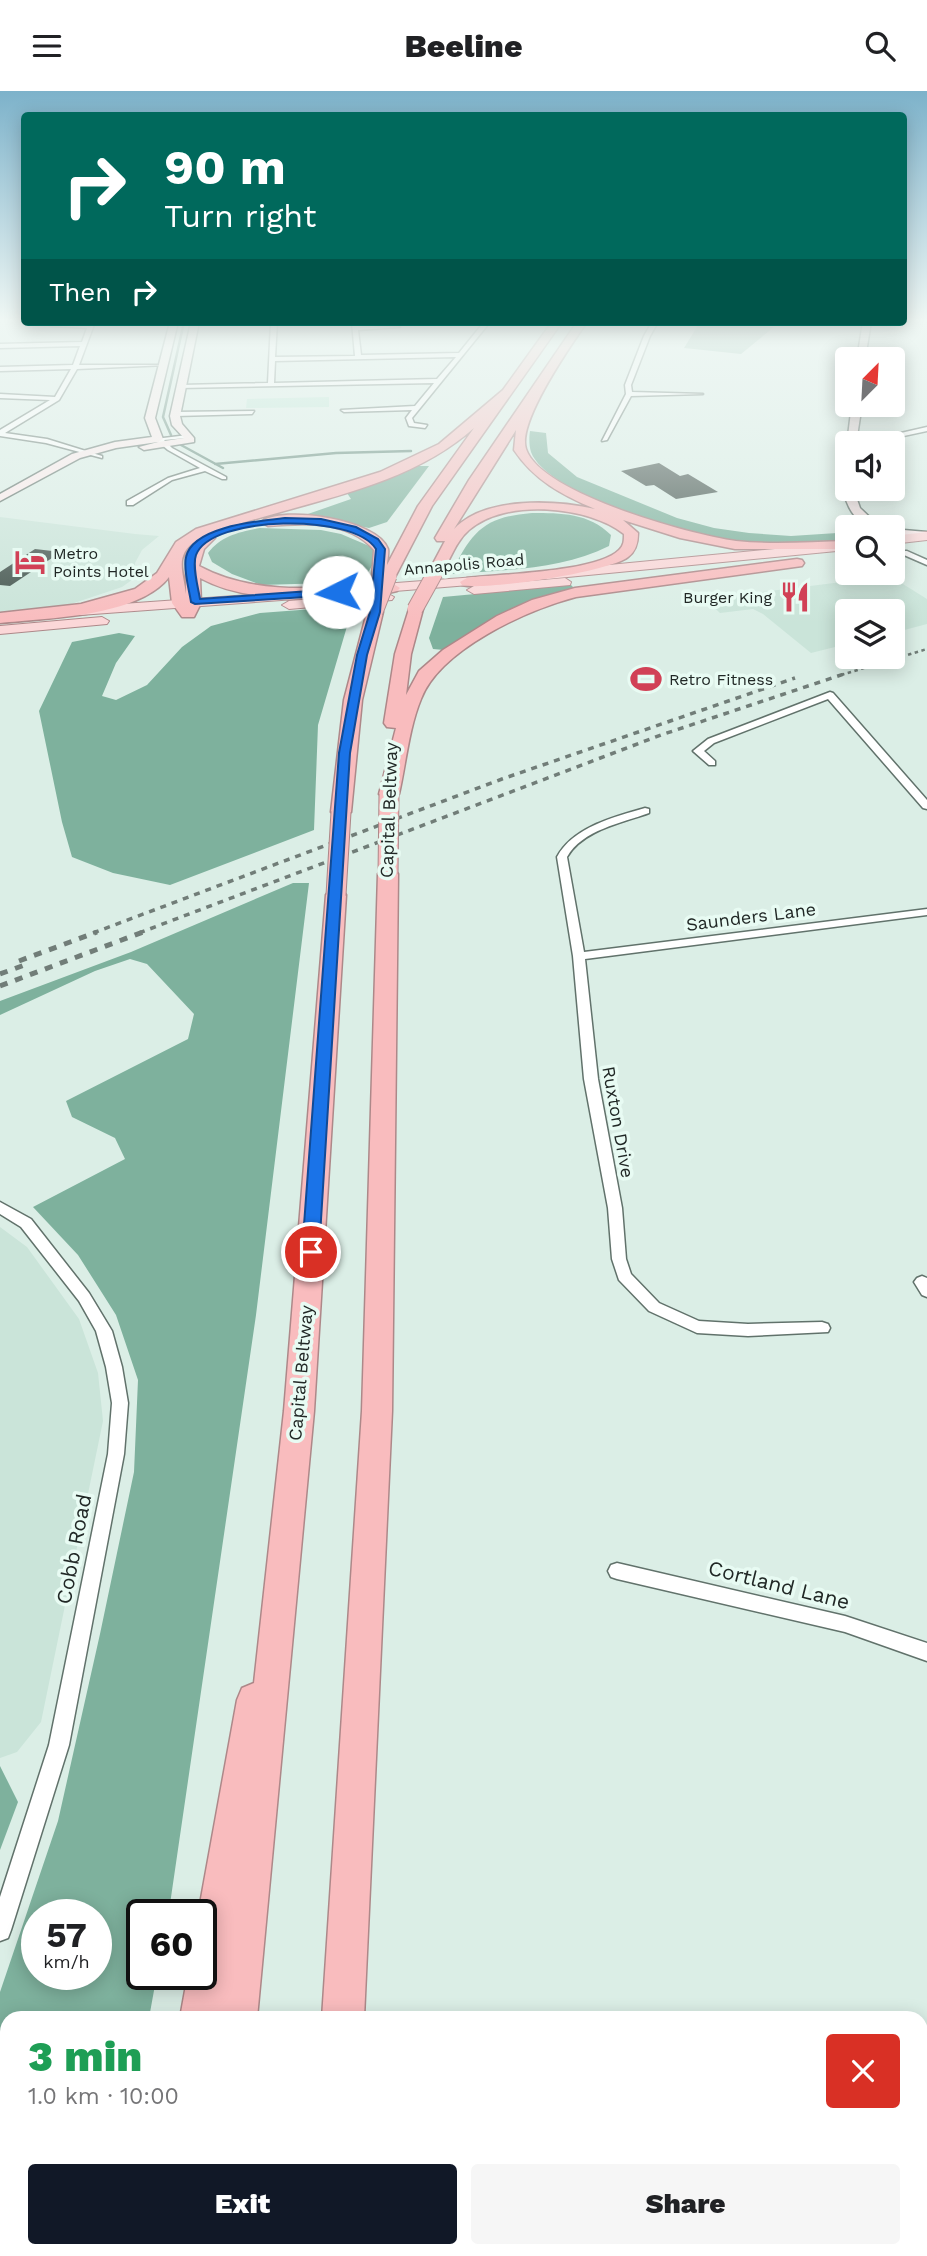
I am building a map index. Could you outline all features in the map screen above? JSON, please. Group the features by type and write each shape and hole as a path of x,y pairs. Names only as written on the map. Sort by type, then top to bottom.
{"highway":[{"path":"0,619 104,604 128,597 156,582 174,558 176,551 189,538 216,526 342,490 416,461 454,438 473,421"},
{"path":"387,580 425,506 486,421"},
{"name":"Capital Beltway","path":"343,2011 377,1411 390,750 395,700 403,653 415,609 458,508 516,421"},
{"path":"525,421 520,433 520,449 524,458 543,477 570,494 701,540 774,547 835,546"},
{"path":"431,573 464,527 478,518 503,511 534,507 583,510 619,522 631,533 631,545 626,551 602,563 467,582"},
{"path":"188,606 192,552 215,534 249,524 302,520 338,524 366,534 381,549 387,580"},
{"path":"584,581 678,569 690,562 675,543 645,522"},
{"path":"174,558 188,606"},
{"path":"389,794 412,699 425,675 449,653 503,619 537,603 575,593 797,563"},
{"path":"192,568 212,581 254,591 387,580"},
{"name":"Capital Beltway","path":"237,2011 299,1411 341,812 353,700 362,655 387,580"},
{"path":"202,2011 248,1744 299,1411"},
{"path":"359,2011 360,1739"}],"main road":[{"path":"905,538 927,535"},
{"path":"927,543 905,547 906,553 927,549"},
{"name":"Annapolis Road","path":"0,629 387,580 467,582 835,547"},
{"name":"Annapolis Road","path":"0,619 134,611 147,606 188,606 584,581 835,559"}],"street":[{"path":"0,433 20,421"},
{"path":"151,421 160,441 224,478"},
{"path":"0,499 55,465 86,452 160,441 191,440 177,425 177,421"},
{"path":"408,421 411,425 425,426"},
{"path":"604,440 614,421"},
{"path":"905,434 927,429"},
{"path":"0,433 47,441 100,457"},
{"path":"10,506 71,469 100,457 160,441"},
{"path":"131,503 170,479 206,468"},
{"path":"849,501 863,515"},
{"path":"905,533 927,535"},
{"path":"906,553 927,563"},
{"path":"712,763 698,751 710,741 830,695 927,806"},
{"name":"Ruxton Drive","path":"645,811 585,835 571,843 562,853 579,956 591,1079 609,1172 619,1259 624,1276 654,1307 697,1327 725,1330 822,1328"},
{"name":"Saunders Lane","path":"579,956 927,912"},
{"name":"Cobb Road","path":"0,1207 26,1223 84,1297 104,1331 120,1403 116,1454 59,1745 0,1930"},
{"name":"Cortland Lane","path":"617,1571 845,1625 927,1652"}],"shaded area":[{"path":"0,517 159,536 142,550 135,563 136,577 122,587 62,607 0,612"},
{"path":"835,583 835,585 904,585 927,599 927,624 905,630 905,599 835,599 835,647 811,653 763,614 753,609 720,613 705,599"},
{"path":"0,1227 27,1247 79,1319 98,1373 103,1421 41,1722 17,1752 0,1758"}],"green space":[{"path":"530,431 546,433 548,453 577,477 677,518 714,528 749,533 791,536 835,533 835,541 748,543 655,522 590,497 563,483 542,468 531,452"},
{"path":"417,466 429,466 387,522 369,528 305,515 351,499 347,493"},
{"path":"532,513 584,518 611,535 609,546 552,564 451,574 466,547 481,529 502,518"},
{"path":"260,528 321,530 341,534 374,548 375,560 363,582 261,585 232,574 212,562 208,553 219,542 238,533"},
{"path":"571,585 575,589 444,650 433,649 429,638 443,597"},
{"path":"353,606 318,725 314,830 170,885 113,873 72,857 39,711 72,642 119,633 135,636 116,663 102,696 116,700 147,685 182,647 211,626 260,613"},
{"path":"293,883 309,883 256,1315 171,1899 126,1899 126,1990 154,1990 150,2011 0,2011 0,1992 21,1930 21,1990 112,1990 112,1899 32,1899 58,1821 134,1472 138,1380 116,1315 78,1255 33,1207 125,1159 115,1138 72,1117 66,1101 188,1039 194,1014 147,964 130,959 95,971 0,1015 0,1001 131,952"},
{"path":"0,1766 18,1802 0,1850"}],"building":[{"path":"659,463 680,476 688,474 718,492 676,499 654,485 646,486 621,471"},
{"name":"Metro Points Hotel","path":"35,549 61,552 10,586 0,585 0,572"}],"waterway":[{"path":"165,421 171,435"},
{"path":"181,445 216,464"},
{"path":"216,464 336,453 411,451"},
{"path":"216,464 223,468"}],"railway":[{"path":"841,675 927,649"},
{"path":"841,675 847,673"},
{"path":"139,933 661,735 841,675"},
{"path":"93,933 502,779 795,678"},
{"path":"19,961 97,932"},
{"path":"0,986 143,932"},
{"path":"0,974 30,963"}],"place":[{"name":"Metro Points Hotel","path":"30,562"},
{"name":"Burger King","path":"795,597"},
{"name":"Retro Fitness","path":"646,679"}],"route":[{"path":"311,1252 345,753 362,655 375,612 381,549 366,534 338,524 285,520 249,524 215,534 197,546 190,558 195,602 338,592"}]}
